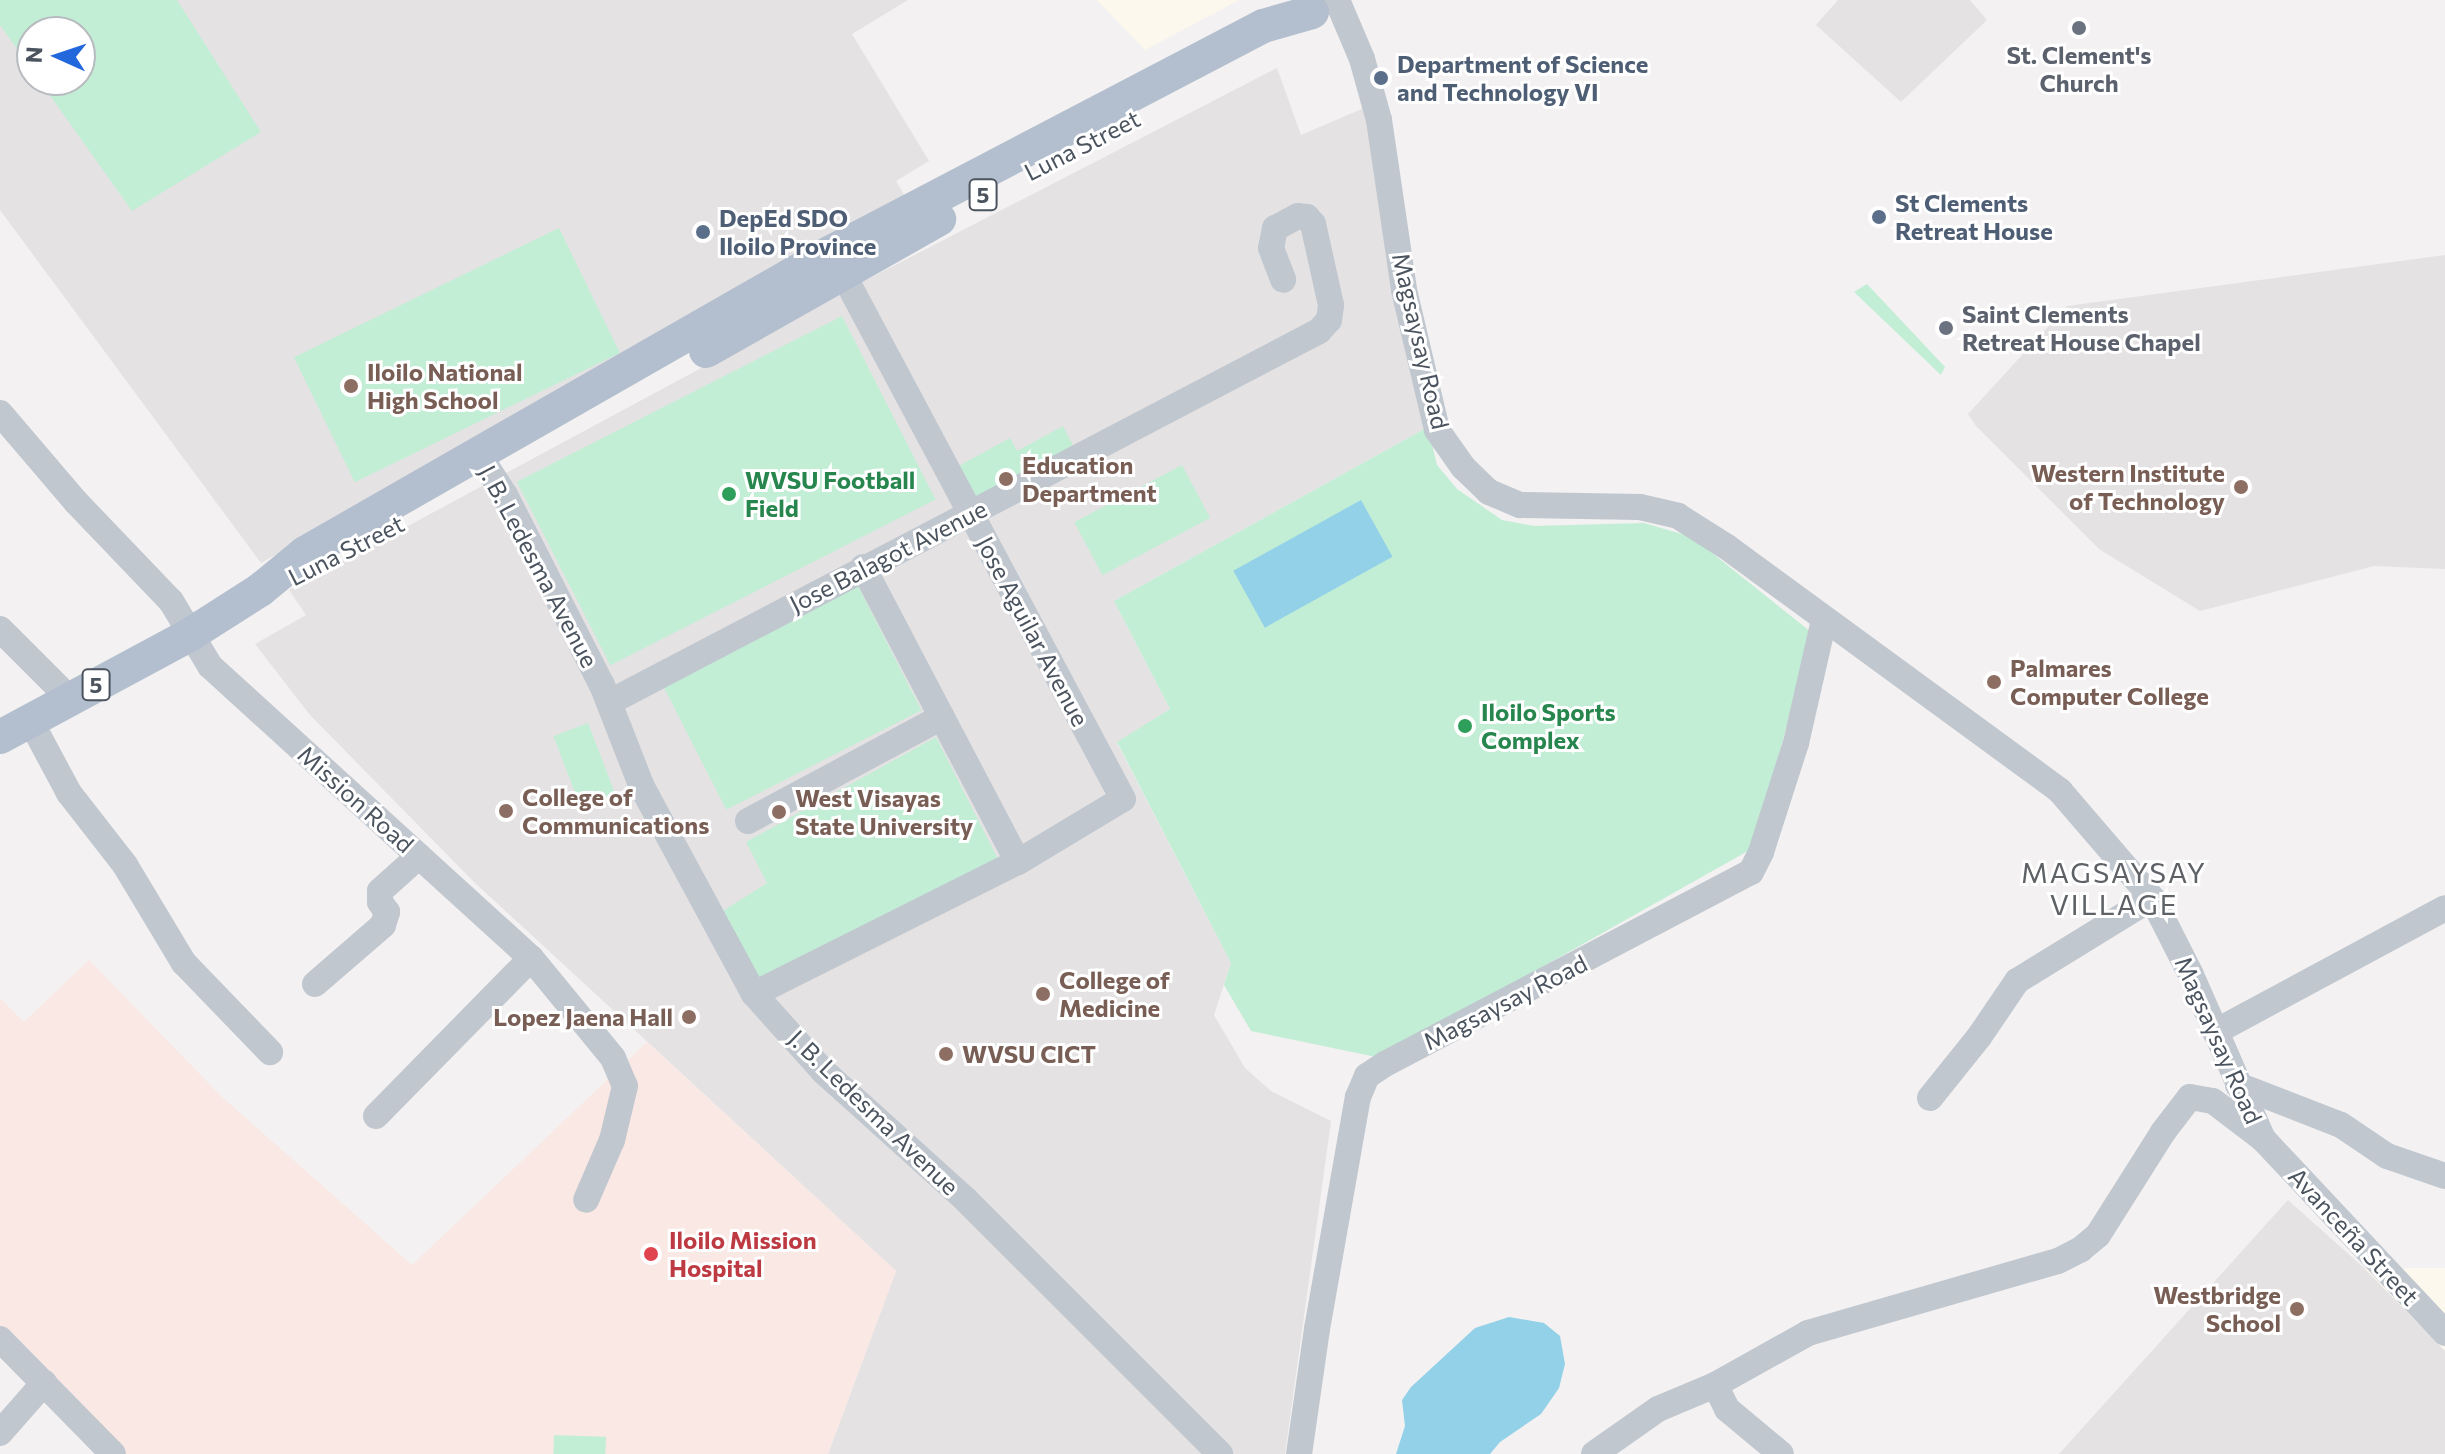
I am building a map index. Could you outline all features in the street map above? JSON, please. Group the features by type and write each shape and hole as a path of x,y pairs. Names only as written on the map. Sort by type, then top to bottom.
{"main road":[{"name":"Luna Street","path":"191,634 260,590 315,571 485,464 1263,26 1327,4"},
{"name":"5","path":"0,737 191,634"}],"street":[{"name":"Magsaysay Road","path":"1327,4 1362,59 1379,120 1404,290 1437,430 1463,467 1489,492 1520,505 1640,507 1678,516 1727,547 2060,791 2152,898 2191,975 2263,1139"},
{"name":"Jose Balagot Avenue","path":"610,702 1319,331 1329,320 1331,305 1313,224 1307,217 1298,216 1275,228 1271,248 1283,280"},
{"name":"Jose Aguilar Avenue","path":"838,263 1123,799 1018,862"},
{"name":"Mission Road","path":"0,413 76,502 171,601 210,666 531,958 613,1058 625,1086 612,1140 586,1200"},
{"name":"J. B. Ledesma Avenue","path":"485,464 610,702 642,787 754,994 823,1071 965,1199 1220,1454"},
{"path":"754,994 1018,862 863,567"},
{"name":"Magsaysay Road","path":"1299,1454 1317,1329 1358,1097 1367,1076 1751,872 1761,852 1796,743 1824,620"},
{"path":"0,629 70,699"},
{"path":"748,821 942,717"},
{"path":"30,720 69,793 125,865 184,963 270,1052"},
{"path":"315,984 383,925 387,912 380,902 380,891 419,856"},
{"path":"1930,1098 1979,1037 2017,981 2152,898"},
{"path":"2215,1032 2445,908"},
{"path":"376,1116 531,958"},
{"path":"2238,1085 2341,1125 2387,1156 2445,1176"},
{"path":"1594,1454 1658,1409 1715,1385 1808,1333 2058,1261 2080,1250 2098,1235 2163,1132 2190,1097 2213,1101 2263,1139"},
{"name":"Avanceña Street","path":"2263,1139 2445,1333"},
{"path":"1,1342 113,1454"},
{"path":"0,1433 44,1383"},
{"path":"1715,1385 1727,1409 1781,1454"}],"shaded area":[{"name":"Iloilo National High School","path":"0,0 908,0 852,34 929,161 896,181 905,196 261,563 0,210"},
{"path":"1097,0 1239,0 1145,50"},
{"path":"1838,0 1970,0 1987,20 1901,102 1816,25"},
{"name":"West Visayas State University","path":"1277,68 1301,135 1364,108 1428,427 1114,601 1170,709 1117,743 1231,963 1214,1015 1245,1068 1271,1091 1331,1121 1285,1454 828,1454 896,1271 474,882 310,715 255,644 306,615 289,590 837,295"},
{"name":"Western Institute of Technology","path":"2445,255 2445,569 2374,566 2200,611 2099,549 1976,426 1968,414 2067,306"},
{"path":"89,960 222,1097 412,1265 647,1042 896,1271 828,1454 123,1454 0,1339 0,998 24,1022"},
{"name":"Westbridge School","path":"2288,1200 2364,1268 2445,1351 2445,1454 2059,1454"},
{"path":"2364,1268 2445,1268 2445,1351"}],"green space":[{"path":"0,0 177,0 261,132 132,211 50,96 96,96 96,16 16,16 16,48 0,25"},
{"path":"559,228 620,353 355,482 294,357"},
{"path":"1867,284 1945,367 1941,375 1854,292"},
{"name":"WVSU Football Field","path":"842,316 936,500 610,665 517,482"},
{"path":"1063,426 1076,451 975,506 955,468 1010,438 1017,451"},
{"name":"Iloilo Sports Complex","path":"1428,427 1437,465 1457,489 1502,520 1534,526 1644,523 1692,537 1811,632 1755,847 1381,1058 1251,1031 1224,985 1231,963 1117,742 1170,709 1114,601"},
{"path":"1182,465 1210,518 1102,575 1074,522"},
{"path":"856,582 921,710 726,810 661,681"},
{"path":"588,723 615,793 580,806 553,736"},
{"path":"936,737 1000,863 759,983 723,911 767,883 746,842"},
{"path":"554,1435 606,1437 605,1454 553,1454"}],"water":[{"path":"1361,500 1393,557 1265,628 1233,571"},
{"path":"1509,1317 1544,1323 1560,1336 1565,1364 1559,1388 1541,1414 1500,1442 1490,1454 1396,1454 1405,1426 1402,1400 1411,1387 1475,1328"}],"place":[{"name":"St. Clement's Church","path":"2079,28"},
{"name":"Department of Science and Technology VI","path":"1381,78"},
{"name":"St Clements Retreat House","path":"1879,217"},
{"name":"DepEd SDO Iloilo Province","path":"703,232"},
{"name":"Saint Clements Retreat House Chapel","path":"1946,328"},
{"name":"Iloilo National High School","path":"351,386"},
{"name":"Education Department","path":"1006,479"},
{"name":"Western Institute of Technology","path":"2241,487"},
{"name":"WVSU Football Field","path":"729,494"},
{"name":"Palmares Computer College","path":"1994,682"},
{"name":"Iloilo Sports Complex","path":"1465,726"},
{"name":"College of Communications","path":"506,811"},
{"name":"West Visayas State University","path":"779,812"},
{"name":"College of Medicine","path":"1043,994"},
{"name":"Lopez Jaena Hall","path":"689,1017"},
{"name":"WVSU CICT","path":"946,1054"},
{"name":"Iloilo Mission Hospital","path":"651,1254"},
{"name":"Westbridge School","path":"2297,1309"}],"district":[{"name":"MAGSAYSAY VILLAGE","path":"2114,888"}]}
